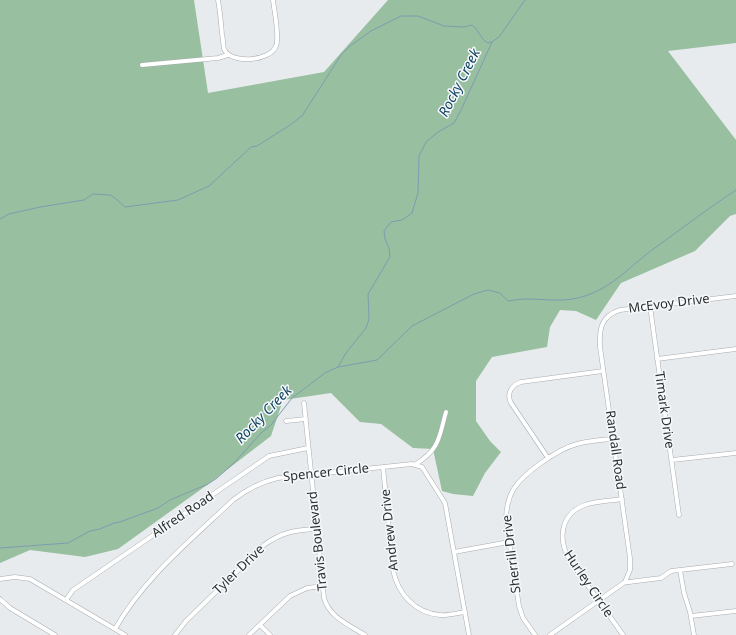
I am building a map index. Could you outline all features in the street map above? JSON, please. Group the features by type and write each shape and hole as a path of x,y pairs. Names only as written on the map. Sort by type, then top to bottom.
{"street":[{"path":"218,0 224,48 228,54 234,58 242,59 264,57 273,52 277,42 273,0"},
{"path":"142,65 218,58 228,54"},
{"name":"McEvoy Drive","path":"606,319 611,313 620,310 736,296"},
{"name":"Timark Drive","path":"650,306 679,515"},
{"name":"Randall Road","path":"606,319 602,325 599,335 630,565 629,574 625,582"},
{"path":"657,359 736,349"},
{"path":"548,458 510,403 510,390 521,382 603,371"},
{"name":"Travis Boulevard","path":"304,403 326,604 337,618 365,635"},
{"path":"446,412 436,446 430,454 416,464 423,469 444,503 469,635"},
{"path":"286,421 306,419"},
{"name":"Sherrill Drive","path":"534,635 520,611 506,513 510,497 520,481 548,458 562,450 577,444 613,439"},
{"name":"Alfred Road","path":"66,600 72,590 269,456 308,448"},
{"path":"672,460 736,453"},
{"name":"Spencer Circle","path":"116,629 137,595 152,578 233,500 246,490 270,480 311,474 416,464"},
{"name":"Andrew Drive","path":"383,467 393,570 400,591 414,605 426,612 440,615 465,612"},
{"name":"Hurley Circle","path":"622,499 590,503 582,506 572,514 564,526 562,541 565,551 623,635"},
{"name":"Tyler Drive","path":"175,635 186,621 264,545 275,537 284,533 317,529"},
{"path":"454,552 509,542"},
{"path":"550,635 625,582 661,578 671,571 732,564"},
{"path":"680,570 694,635"},
{"path":"0,579 15,577 30,579 125,635"},
{"path":"249,635 290,596 307,588 323,586"},
{"path":"0,599 10,608 55,635"},
{"path":"691,616 736,611"},
{"path":"260,625 270,635"}],"green space":[{"path":"0,0 194,0 208,93 324,72 388,0 736,0 736,43 668,51 736,140 736,214 730,216 695,251 621,283 596,320 576,311 560,310 550,327 547,347 492,357 476,381 476,421 490,441 501,452 485,473 473,496 453,494 442,491 433,449 413,448 381,424 360,422 331,393 283,400 271,436 207,485 118,549 85,557 30,550 0,563"}],"waterway":[{"name":"Rocky Creek","path":"338,367 346,353 366,328 369,319 368,294 390,257 384,231 391,222 402,220 412,213 418,193 419,156 426,142 438,132 454,123 492,42 499,37 525,0"},
{"path":"0,219 9,214 84,200 93,194 110,195 125,207 178,200 209,186 251,147 257,146 302,116 341,55 350,46 371,31 401,16 418,16 444,26 464,27 472,25 485,41 488,43 492,42"},
{"path":"0,548 68,543 90,531 100,529 158,508 170,500 208,484 235,462 261,433 271,425 292,398 325,373 338,367 377,360 412,326 474,294 488,290 500,293 508,301 525,299 565,300 578,298 600,290 618,278 652,250 736,190"}]}
